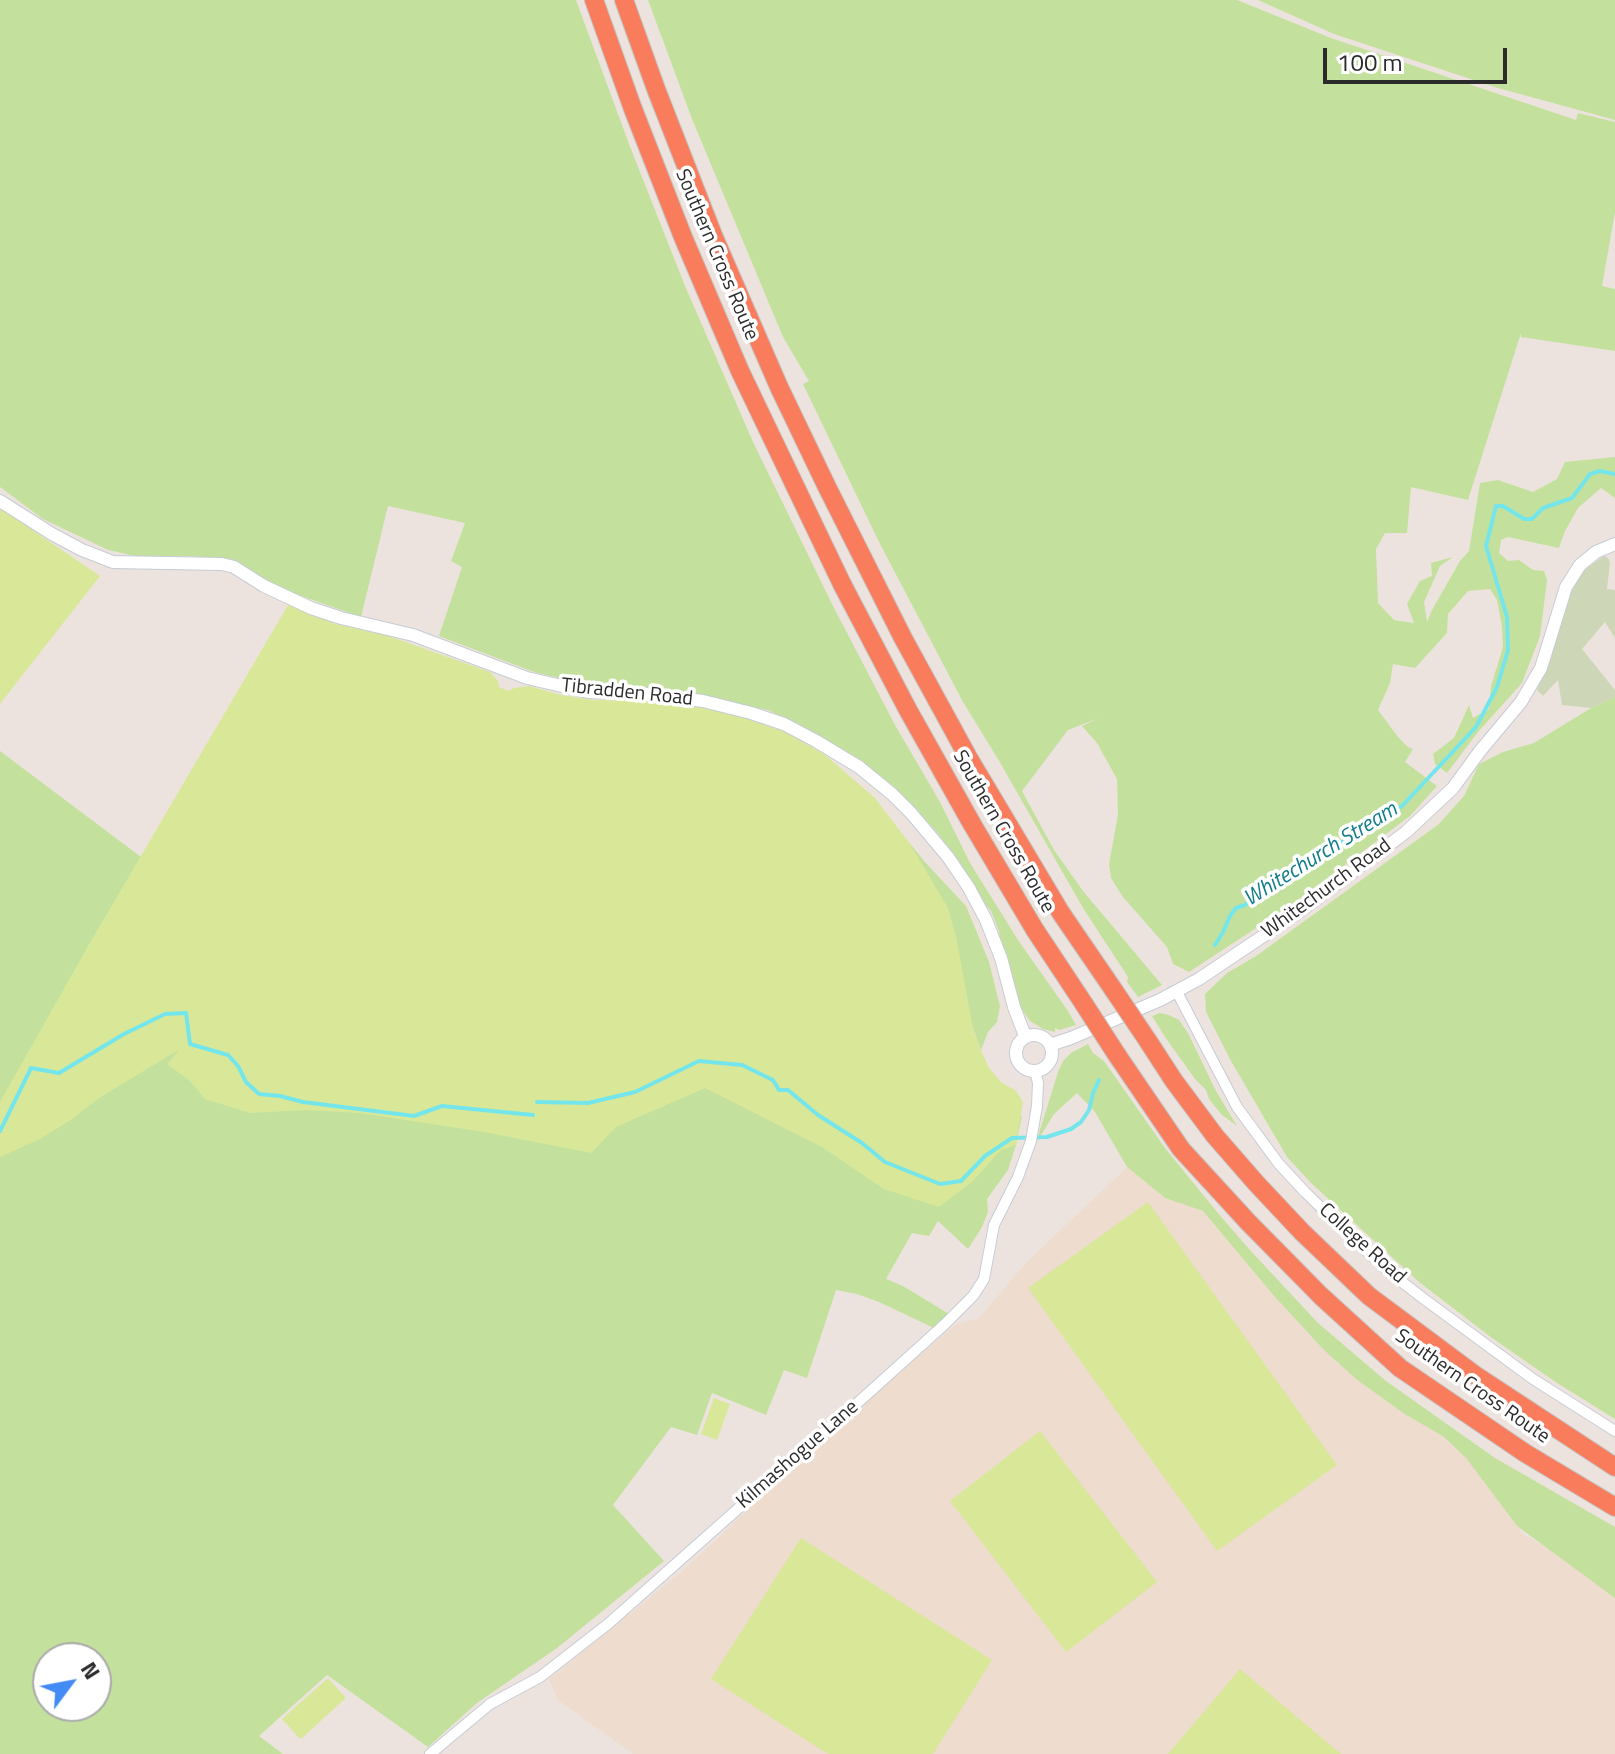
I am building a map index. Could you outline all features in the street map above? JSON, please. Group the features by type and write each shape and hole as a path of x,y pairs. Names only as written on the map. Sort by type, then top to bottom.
{"highway":[{"name":"Southern Cross Route","path":"594,0 683,237 740,371 842,584 972,824 1035,930 1117,1055 1181,1149 1300,1275 1400,1368 1525,1453 1615,1507"},
{"name":"Southern Cross Route","path":"624,0 713,235 779,387 903,638 968,757 1061,913 1174,1081 1215,1136 1256,1183 1369,1296 1475,1375 1615,1467"}],"street":[{"name":"Tibradden Road","path":"0,501 52,534 113,562 222,564 234,567 311,608 413,635 527,678 588,692 647,694 703,701 784,724 859,767 901,803 932,836 969,888 986,920 1025,1036"},
{"name":"Whitechurch Road","path":"1050,1045 1177,992 1299,912 1406,832 1453,788 1521,702 1541,668 1566,587 1580,565 1596,552 1615,544"},
{"name":"College Road","path":"1177,992 1237,1107 1256,1136 1305,1192 1372,1256 1436,1308 1522,1372 1615,1431"},
{"path":"1037,1035 1050,1045 1050,1062 1041,1070 1023,1068 1016,1058 1017,1045 1025,1036 1037,1035"},
{"name":"Kilmashogue Lane","path":"430,1754 490,1704 540,1677 608,1624 973,1296 984,1279 994,1225 1031,1141 1038,1083 1035,1071"}],"shaded area":[{"path":"1127,1167 1165,1198 1203,1211 1324,1350 1356,1379 1403,1413 1444,1437 1466,1458 1523,1534 1615,1588 1615,1754 633,1754 558,1700 549,1679 679,1574 849,1416 955,1325 979,1318 1025,1264"}],"green space":[{"path":"0,0 576,0 685,286 753,442 833,606 970,863 1076,1025 1059,1030 1055,1028 1055,1032 1030,1021 1019,1005 991,911 979,897 959,861 936,831 891,784 841,749 768,710 669,690 598,687 534,672 439,636 462,567 451,561 465,523 388,506 361,617 276,587 232,559 136,556 108,550 43,519 0,487"},
{"path":"648,0 1237,0 1331,38 1576,120 1578,113 1615,122 1615,212 1602,286 1615,289 1615,351 1521,337 1521,333 1468,500 1411,487 1407,533 1385,533 1376,549 1378,603 1394,620 1414,623 1407,604 1420,581 1432,576 1431,563 1453,557 1440,566 1424,602 1427,622 1460,561 1469,551 1480,483 1498,480 1533,492 1557,479 1565,462 1615,457 1615,498 1601,488 1578,508 1559,548 1508,537 1501,540 1499,553 1508,561 1519,560 1533,570 1544,571 1547,580 1540,636 1522,683 1478,732 1447,773 1435,764 1433,754 1454,738 1469,705 1473,718 1489,709 1491,686 1503,647 1497,600 1490,589 1468,591 1448,614 1447,633 1415,668 1393,664 1390,683 1378,710 1398,737 1413,749 1405,762 1437,786 1410,816 1290,906 1189,972 1173,964 1167,947 1123,897 1111,878 1109,864 1118,815 1117,779 1097,743 1082,726 1099,718 1068,730 1022,791 1054,850 1083,891 1162,985 1138,997 963,702 879,542 803,384 809,381 783,337 692,119"},
{"path":"1258,0 1615,0 1615,120 1498,88 1334,34"},
{"path":"0,508 100,576 0,704"},
{"path":"1604,556 1610,562 1607,589 1615,590 1615,638 1605,622 1582,649 1615,690 1615,697 1591,708 1562,705 1558,680 1543,696 1537,690 1577,580"},
{"path":"288,605 335,624 383,634 490,672 499,687 509,691 529,686 594,700 689,705 740,716 785,732 824,754 875,798 910,844 948,908 973,1029 981,1050 989,1068 1001,1082 1016,1091 1023,1102 1016,1145 1001,1150 973,1181 939,1207 884,1189 822,1147 705,1088 616,1127 591,1153 484,1132 360,1113 307,1110 250,1113 205,1099 189,1080 167,1064 180,1049 99,1098 40,1139 0,1157 0,1102"},
{"path":"1615,697 1615,1419 1492,1338 1419,1282 1311,1183 1287,1157 1231,1061 1206,1012 1205,994 1227,973 1256,956 1439,824 1464,796 1479,764 1503,752 1534,743"},
{"path":"0,751 141,857 88,947 489,1054 1022,1116 1008,1170 987,1199 988,1212 968,1249 938,1221 929,1236 912,1233 886,1279 949,1314 934,1328 879,1302 836,1290 807,1378 784,1370 766,1415 712,1393 697,1435 671,1427 613,1505 664,1561 557,1648 477,1703 428,1747 327,1675 259,1736 283,1754 0,1754"},
{"path":"902,834 966,906 989,962 1000,1006 997,1022 988,1032 981,1050"},
{"path":"1160,1013 1179,1020 1188,1033 1237,1126 1221,1114 1165,1037 1152,1016"},
{"path":"1088,1044 1217,1212 1318,1323 1386,1381 1495,1458 1615,1527 1615,1598 1517,1526 1466,1458 1444,1437 1403,1413 1356,1379 1324,1350 1203,1211 1165,1198 1127,1167 1095,1112 1077,1093 1054,1114 1036,1143 1063,1061"},
{"path":"1148,1202 1337,1465 1217,1551 1028,1288"},
{"path":"714,1398 730,1404 717,1440 701,1434"},
{"path":"1040,1431 1157,1582 1066,1652 950,1501"},
{"path":"801,1538 992,1660 933,1754 828,1754 711,1679"},
{"path":"1240,1669 1341,1754 1168,1754"},
{"path":"328,1678 346,1698 299,1738 282,1719"}],"waterway":[{"name":"Whitechurch Stream","path":"1215,945 1236,908 1402,806 1476,727 1497,687 1508,650 1507,617 1486,546 1496,506 1503,506 1524,519 1532,519 1543,508 1572,498 1590,474 1600,471 1615,474"},
{"name":"Whitechurch Stream","path":"0,1131 31,1068 59,1073 124,1034 165,1014 186,1013 190,1044 228,1055 246,1082 259,1094 414,1116 442,1106 533,1115"},
{"name":"Whitechurch Stream","path":"537,1102 588,1103 635,1092 699,1061 742,1065 773,1080 779,1090 788,1090 885,1162 940,1184 961,1181 985,1156 1012,1138 1047,1137 1071,1129 1081,1122 1089,1110 1099,1080"}]}
